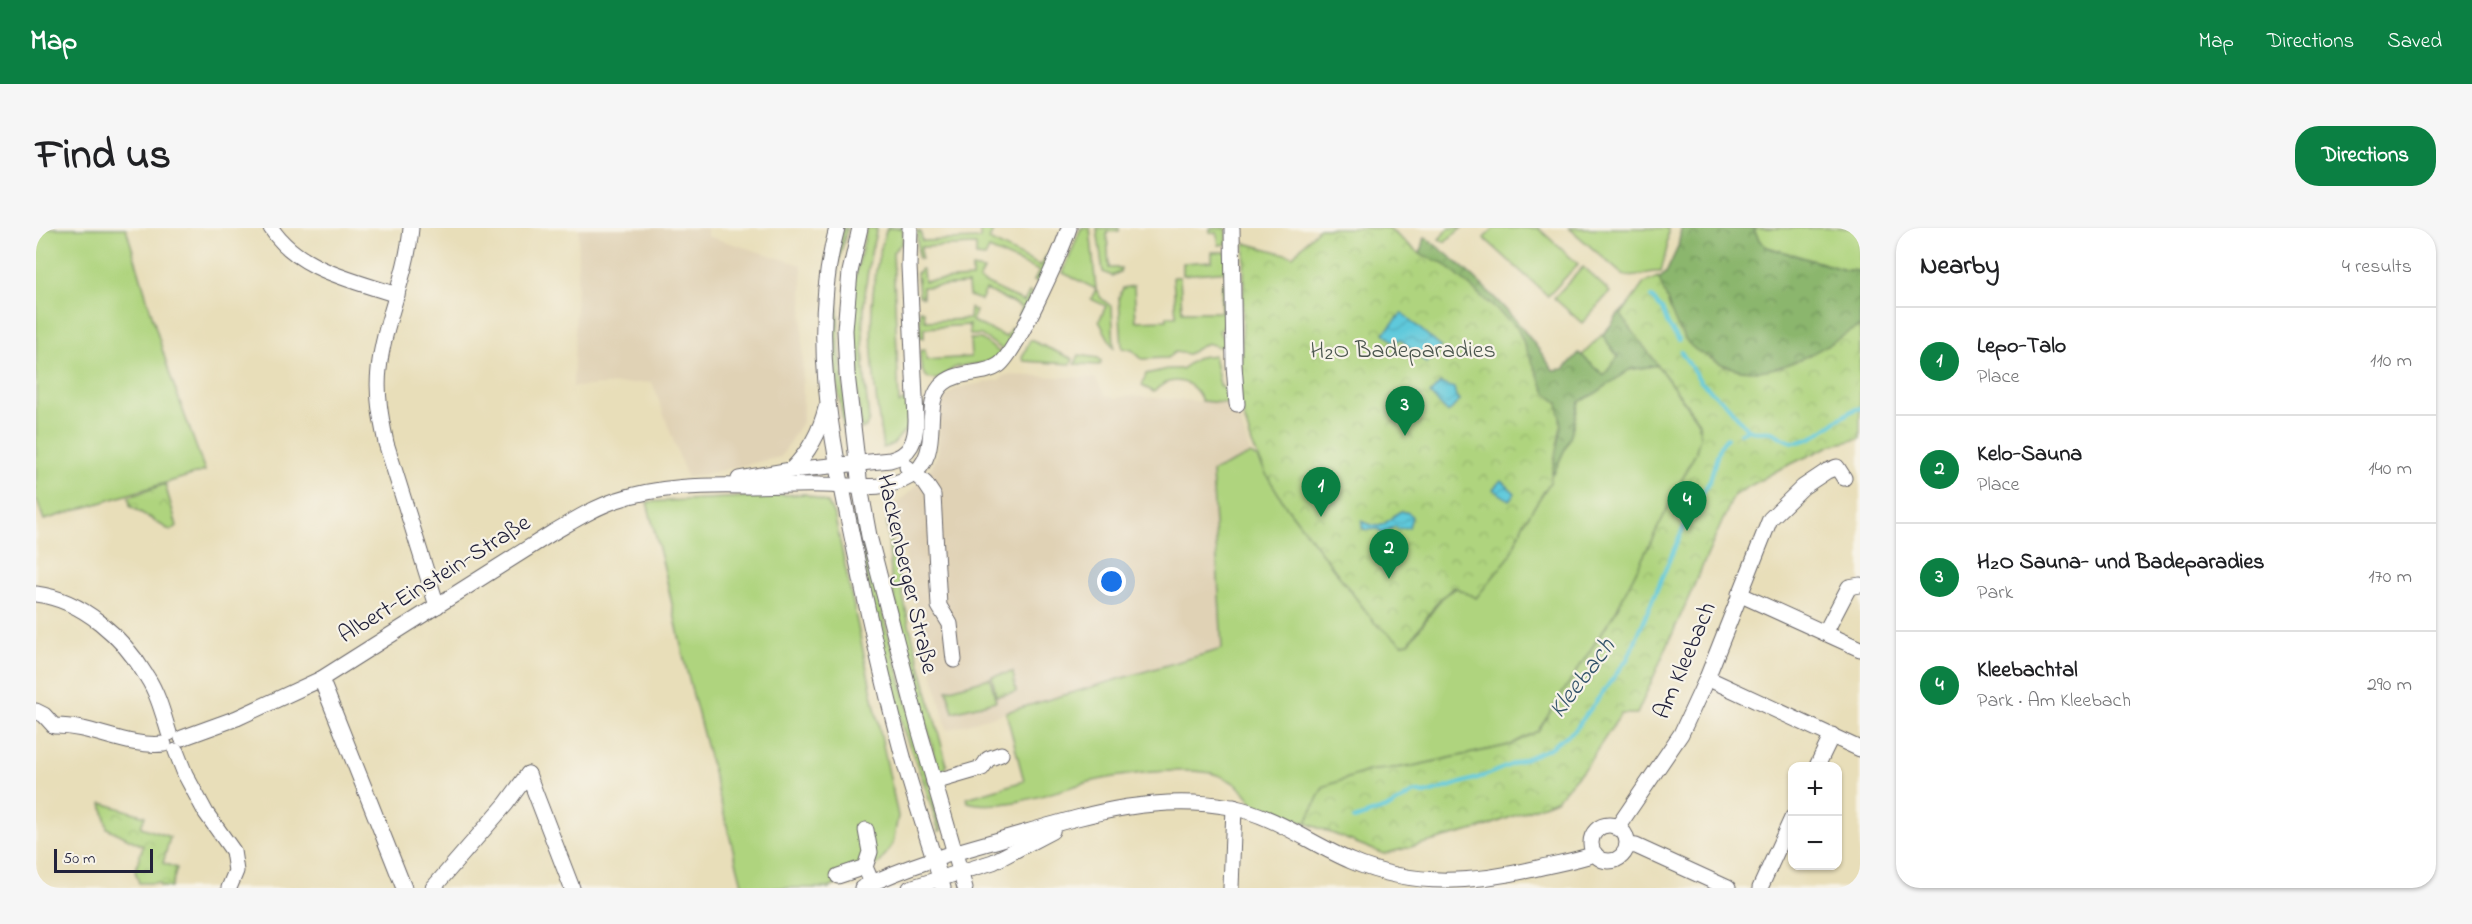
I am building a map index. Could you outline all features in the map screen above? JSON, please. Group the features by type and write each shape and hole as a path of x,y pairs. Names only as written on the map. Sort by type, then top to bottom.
{"street":[{"path":"271,228 288,249 312,264 397,295"},
{"path":"411,228 406,262 384,339 378,370 380,416 386,443 437,606"},
{"name":"Hackenberger Straße","path":"837,228 830,257 823,331 827,402 837,465 872,632 897,732 942,884"},
{"name":"Hackenberger Straße","path":"860,228 850,272 845,330 847,374 860,487 869,536 934,782 965,888"},
{"path":"910,228 909,266 915,379 915,435 911,446 896,459 914,472 933,495 939,606 950,624 954,660"},
{"path":"915,379 937,385 963,375 990,370 1009,356 1048,276 1068,228"},
{"path":"1232,228 1234,365 1237,404"},
{"path":"914,472 929,448 932,435 932,403 944,383"},
{"path":"791,470 814,440 827,402"},
{"name":"Albert-Einstein-Straße","path":"173,741 237,718 321,679 598,507 627,497 666,489 719,484 791,470 896,459"},
{"name":"Am Kleebach","path":"1617,828 1680,734 1707,678 1770,519 1782,506 1827,471 1837,467 1844,477"},
{"name":"Albert-Einstein-Straße","path":"719,484 860,487 895,483 914,472"},
{"path":"1825,633 1849,587 1860,585"},
{"path":"36,594 60,598 84,612 127,649 152,687 185,774 206,813 232,850 236,871 229,888"},
{"path":"1739,594 1860,649"},
{"path":"1707,678 1860,749"},
{"path":"321,679 404,888"},
{"path":"36,711 44,715 54,726 68,726 137,744 173,741"},
{"path":"1819,762 1832,735"},
{"path":"934,782 982,768 988,759 1001,754"},
{"path":"433,888 506,804 528,774 572,888"},
{"path":"866,830 870,852 865,867 867,885 934,858 1106,809 1160,803 1185,802 1234,807 1283,826 1352,862 1380,872 1413,879 1440,882 1468,881 1595,854"},
{"path":"1231,888 1234,807"},
{"path":"910,888 942,884 960,872 993,862 1081,817"},
{"path":"1611,825 1625,835 1627,844 1617,859 1605,861 1595,854 1592,841 1598,829 1611,825"},
{"path":"1760,888 1788,827"},
{"path":"1627,844 1728,888"},
{"path":"838,876 865,867"}],"shaded area":[{"path":"579,228 707,228 707,236 802,265 803,420 781,457 687,478 652,382 573,387"},
{"path":"1006,375 1095,378 1106,396 1115,398 1130,396 1235,404 1251,454 1212,472 1222,649 947,730 921,629 894,506 915,487 930,469 938,453 939,411 942,400 956,388 999,380"}],"green space":[{"path":"36,228 126,228 169,372 205,471 44,520 36,497"},
{"path":"843,228 847,228 837,277 839,344 848,432 844,432 829,320 832,281"},
{"path":"867,228 877,228 867,276 863,324 864,371 869,420 866,427 861,429 852,337 855,278"},
{"path":"887,228 903,228 902,243 893,252 899,404 909,397 908,429 892,445 883,448 875,393 872,310 874,282"},
{"path":"980,228 993,230 989,240 1041,266 1046,256 1048,257 1040,281 1034,281 1039,271 989,249 985,257 976,256 976,245 921,247 921,259 918,258 917,231 921,232 922,241 980,239"},
{"path":"1081,228 1090,228 1096,289 1063,273"},
{"path":"1097,228 1119,228 1119,231 1107,232 1109,268 1121,268 1120,272 1112,276 1103,272"},
{"path":"1210,228 1226,228 1227,244 1219,245 1217,233 1210,233"},
{"name":"H₂O Badeparadies","path":"1319,228 1388,228 1423,256 1443,263 1517,328 1546,393 1558,403 1561,426 1550,482 1523,524 1510,556 1476,598 1454,587 1438,601 1409,643 1402,644 1375,623 1286,506 1266,474 1252,444 1240,404 1245,243 1293,256"},
{"path":"1449,228 1462,228 1444,242 1439,239"},
{"path":"1494,228 1538,228 1578,264 1548,296 1484,238"},
{"path":"1569,228 1668,228 1667,248 1661,272 1623,275"},
{"path":"1681,228 1753,228 1760,241 1767,247 1845,270 1860,271 1860,353 1692,411 1659,365 1629,370 1579,402 1570,438 1554,473 1545,464 1417,266 1425,237 1462,266 1495,298 1525,332 1553,370 1564,369 1579,353 1604,375 1618,357 1603,336 1618,315 1634,299 1666,273 1678,247"},
{"path":"1753,228 1860,228 1860,271 1845,270 1767,247 1760,242"},
{"path":"1212,252 1226,252 1228,271 1183,275 1183,263 1212,261"},
{"path":"1583,267 1610,292 1582,323 1554,298"},
{"path":"972,268 984,270 979,280 1024,302 1029,292 1032,293 1021,319 1018,318 1021,307 986,290 981,300 969,296 968,284 923,287 923,297 919,295 917,273 921,269 924,281 972,278"},
{"path":"1173,277 1180,277 1182,312 1221,312 1222,283 1227,282 1228,323 1219,331 1225,344 1219,347 1207,343 1188,354 1175,352 1167,358 1142,359 1132,350 1122,348 1119,297 1123,288 1134,286 1136,321 1167,320 1167,316 1176,316"},
{"path":"1658,277 1680,332 1686,340 1699,352 1731,368 1751,371 1788,364 1825,347 1860,326 1860,439 1832,445 1778,470 1734,495 1637,714 1621,714 1587,765 1556,800 1482,828 1384,854 1306,823 1323,787 1368,771 1413,766 1510,745 1538,731 1616,611 1695,454 1700,438 1699,422 1621,315 1644,283"},
{"path":"1096,289 1101,298 1112,307 1114,349 1099,321 1106,306 1091,299"},
{"path":"970,308 976,311 972,321 1006,337 1011,328 1014,329 1005,351 981,335 970,335 969,325 924,328 924,338 920,337 920,310 924,311 925,321 969,319"},
{"path":"1621,315 1699,423 1700,438 1695,454 1616,611 1538,731 1510,745 1413,766 1368,771 1323,787 1306,823 1252,802 1239,787 1226,778 1197,771 1150,772 1118,776 1013,802 982,804 968,802 967,798 1024,781 1006,712 1222,649 1212,472 1251,454 1259,460 1286,506 1375,623 1403,644 1409,643 1444,595 1510,556 1523,524 1550,482 1546,393"},
{"path":"970,339 981,339 1002,354 986,363 957,367 937,379 931,379 924,374 920,351 925,349 926,360 971,357"},
{"path":"1030,340 1073,359 1071,364 1024,361 1022,358"},
{"path":"1079,355 1098,358 1101,361 1100,365 1075,364"},
{"path":"1214,355 1220,385 1233,397 1235,404 1202,401 1193,388 1180,382 1167,383 1154,392 1142,386 1146,374 1168,369 1181,369 1199,357"},
{"path":"165,484 177,526 171,531 130,506 129,497"},
{"path":"805,494 828,503 835,518 898,816 893,844 880,863 829,888 743,888 685,664 647,502"},
{"path":"855,509 866,559 942,830 939,831 924,783 903,729 883,656 852,510"},
{"path":"887,520 909,624 947,765 939,774 892,588"},
{"path":"1013,672 1016,692 996,696 992,676"},
{"path":"990,678 996,701 953,712 947,690"},
{"path":"102,803 145,816 141,827 170,837 163,863 177,868 171,888 160,886 159,883 139,883 135,871 143,846 107,828"}],"water":[{"path":"1402,313 1441,347 1426,363 1401,340 1393,341 1384,333"},
{"path":"1440,383 1454,388 1456,397 1460,400 1448,413 1430,394"},
{"path":"1501,480 1515,493 1509,500 1493,489"},
{"path":"1401,511 1409,513 1412,517 1409,527 1398,529 1395,526 1382,534 1378,529 1362,528 1362,521 1376,526 1381,525"}],"waterway":[{"path":"1651,297 1662,309 1668,325 1679,340"},
{"path":"1681,352 1701,382 1729,407 1748,430"},
{"name":"Kleebach","path":"1740,433 1748,430 1768,432 1790,442 1802,441 1811,438 1860,408"},
{"name":"Kleebach","path":"1354,819 1392,806 1414,792 1425,794 1484,776 1548,749 1575,730 1628,658 1680,535 1710,480 1720,446 1727,438"}],"place":[{"name":"H₂O Sauna- und Badeparadies","path":"1405,436"},
{"name":"Lepo-Talo","path":"1321,517"},
{"name":"Kleebachtal","path":"1687,531"},
{"name":"Kelo-Sauna","path":"1389,579"}]}
